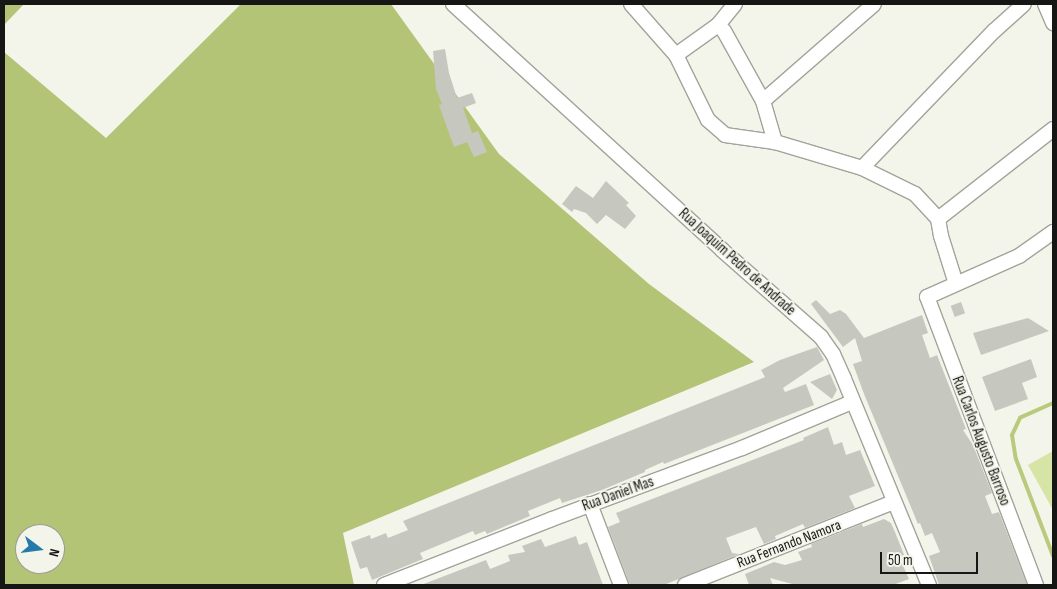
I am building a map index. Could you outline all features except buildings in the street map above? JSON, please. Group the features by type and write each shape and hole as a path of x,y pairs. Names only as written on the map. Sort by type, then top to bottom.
{"street":[{"name":"Rua Joaquim Pedro de Andrade","path":"454,4 722,250 810,326 833,354 929,585"},
{"path":"630,4 676,56 708,120 725,135 775,142 862,168 915,194 938,219 941,236 956,284 1019,256 1053,232"},
{"path":"676,56 718,25 735,4"},
{"path":"762,101 874,4"},
{"path":"862,168 994,31 1024,4"},
{"path":"1045,4 1053,23"},
{"path":"718,25 724,31 762,101 775,142"},
{"path":"938,219 1053,129"},
{"name":"Rua Carlos Augusto Barroso","path":"956,284 927,297 1036,585"},
{"name":"Rua Daniel Mas","path":"384,585 590,504 742,448 852,402"},
{"name":"Rua Fernando Namora","path":"685,585 894,502"},
{"path":"590,504 621,585"}],"green space":[{"path":"4,4 24,4 4,25"},
{"path":"241,4 391,4 499,154 649,284 754,362 343,533 354,585 4,585 4,52 106,138"},
{"path":"1053,451 1053,510 1028,465"}],"waterway":[{"path":"1053,403 1020,418 1012,435 1016,459 1053,556"}]}
